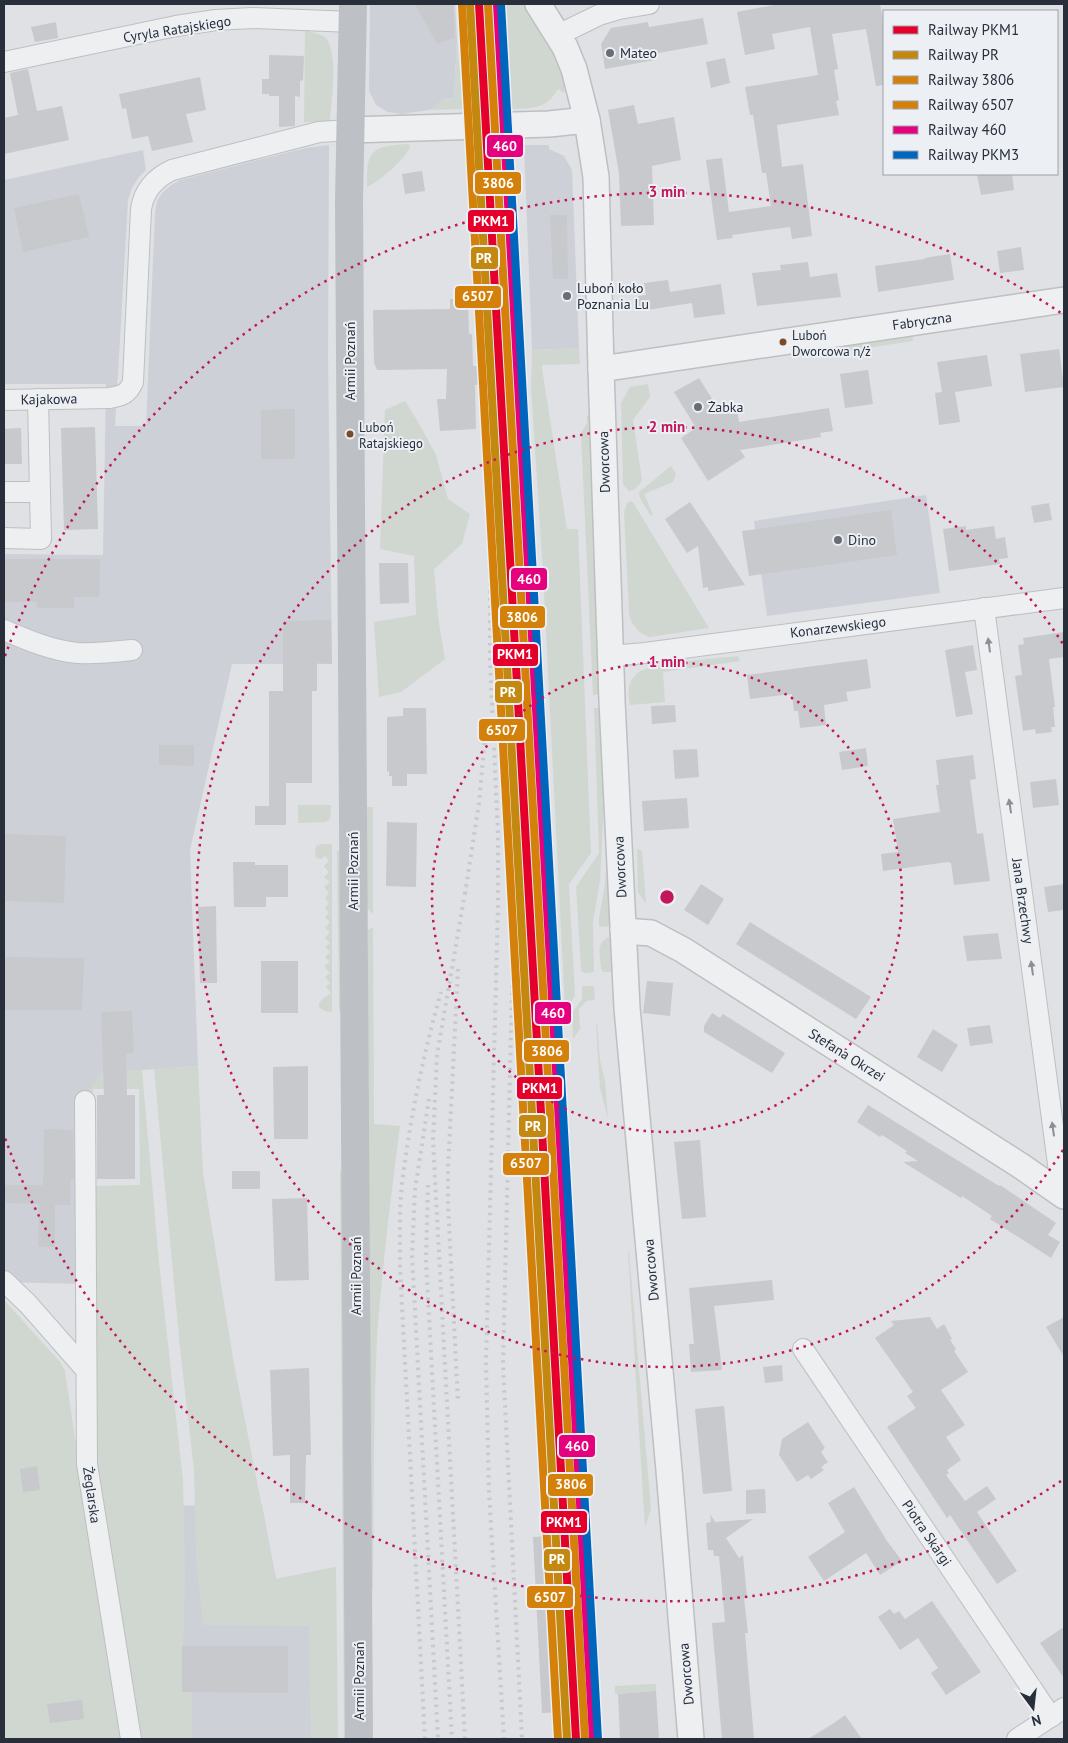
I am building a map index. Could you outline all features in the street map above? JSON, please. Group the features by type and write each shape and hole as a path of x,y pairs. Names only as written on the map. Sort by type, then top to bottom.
{"main road":[{"name":"Armii Poznań","path":"352,13 349,130 359,1739"}],"street":[{"name":"Dworcowa","path":"538,4 558,35 574,69 587,120 596,177 611,656 628,1026 669,1470 691,1739"},
{"path":"558,35 599,15 619,9 649,4"},
{"name":"Cyryla Ratajskiego","path":"4,62 216,20 352,13"},
{"path":"349,130 549,124 587,120"},
{"name":"Kajakowa","path":"4,400 94,398 126,394 133,382 142,201 151,185 161,175 172,170 319,132 349,130"},
{"name":"Fabryczna","path":"601,369 1064,300"},
{"path":"4,538 41,539 38,399"},
{"path":"4,492 40,492"},
{"name":"Konarzewskiego","path":"611,656 1064,598"},
{"name":"Jana Brzechwy","path":"984,608 1063,1195"},
{"path":"4,630 44,645 76,652 96,653 132,650"},
{"name":"Stefana Okrzei","path":"623,931 651,933 683,950 1021,1166 1063,1195"},
{"name":"Żeglarska","path":"85,1102 88,1477 130,1739"},
{"path":"4,1281 28,1304 86,1370"},
{"name":"Piotra Skargi","path":"803,1349 1058,1712"},
{"path":"1017,1739 1058,1712"}],"shaded area":[{"path":"370,4 455,4 457,39 454,98 443,99 434,108 429,110 402,114 388,112 376,105 369,91"},
{"path":"500,4 529,4 541,33 561,68 565,84 564,93 558,89 547,102 535,107 505,109"},
{"path":"305,30 324,36 329,43 332,53 333,77 330,122 304,122"},
{"path":"457,39 463,109 429,110 434,108 443,99 454,98"},
{"path":"329,145 328,355 332,664 232,664 190,850 198,1066 102,1073 78,1105 80,1284 4,1282 4,554 103,555 106,384 4,384 4,180 143,150 146,170 132,188 128,200 115,426 146,426 155,213 157,201 162,193 180,180 305,148"},
{"path":"410,145 405,156 385,175 367,187 368,165 373,153 385,146"},
{"path":"524,145 549,145 549,149 564,156 572,170 579,348 532,350"},
{"path":"912,334 913,341 820,355 815,353 838,344"},
{"path":"579,348 580,364 542,365 567,529 578,529 591,853 569,884 575,996 565,1010 543,572 531,388 532,350"},
{"path":"648,384 650,397 633,420 642,480 637,487 629,491 623,484 621,403 630,387"},
{"path":"405,401 436,455 448,499 470,514 462,544 434,569 438,617 445,659 401,692 379,697 374,622 416,615 414,556 380,549 385,410"},
{"path":"589,415 601,694 593,695 581,434"},
{"path":"671,466 676,474 673,482 644,494 653,515 651,516 640,498 639,492"},
{"path":"926,495 940,593 767,616 754,521"},
{"path":"631,501 709,628 650,637 642,634 633,624 629,612 624,513 627,503"},
{"path":"738,656 740,661 663,672 665,702 630,705 630,683 634,676 644,669 669,664"},
{"path":"594,708 602,708 605,781 600,881 593,922 594,972 585,973 581,971 576,887 599,853"},
{"path":"298,805 331,805 330,819 326,822 298,823"},
{"path":"365,807 373,807 373,914 367,908"},
{"path":"609,823 612,926 601,927 599,926 599,918 605,885"},
{"path":"332,844 332,1012 322,1010 319,1006 322,1000 331,993 326,987 330,983 325,977 330,973 324,966 330,962 325,957 330,952 325,947 330,943 325,938 330,932 325,928 330,922 325,917 329,913 325,908 329,903 325,898 329,893 324,887 330,882 324,877 329,872 324,866 329,861 325,856 321,859 316,858 316,846"},
{"path":"637,849 642,851 646,904 638,892"},
{"path":"337,851 341,851 343,1011 339,1011"},
{"path":"373,927 374,1124 400,1126 384,1258 377,1338 374,1432 373,1589 371,1589 367,1249 368,930"},
{"path":"613,936 615,972 603,972 601,969 601,944 607,938"},
{"path":"582,986 594,986 595,1000 586,1001 579,1009 580,1029 573,1039 572,1013 582,999"},
{"path":"597,1023 600,1060 605,1082 608,1118 600,1088"},
{"path":"198,1066 203,1173 234,1364 276,1579 336,1567 338,1739 311,1739 309,1626 203,1625 196,1557 194,1470 180,1348 154,1069"},
{"path":"142,1070 159,1262 183,1481 185,1574 182,1692 192,1692 192,1739 142,1739 94,1478 95,1186 140,1185 139,1089 93,1089 92,1099 83,1098 102,1072"},
{"path":"340,1171 343,1171 347,1739 344,1739"},
{"path":"628,1252 651,1509 645,1528"},
{"path":"4,1300 60,1362 65,1371 120,1739 4,1739"},
{"path":"262,1505 276,1579 336,1567 335,1739 161,1739 127,1506"},
{"path":"656,1684 656,1691 615,1694 615,1686"}],"building":[{"path":"415,4 453,4 455,38 437,44"},
{"path":"779,4 880,4 883,20 883,85 876,86 866,29 832,34 838,69 834,70 839,100 836,101 839,115 777,125 782,167 803,164 812,236 792,239 790,227 732,235 733,238 717,240 706,160 722,158 729,212 771,206 766,173 762,173 753,115 750,115 745,87 818,75 810,27 772,34 775,49 745,55 737,12"},
{"path":"703,18 708,44 653,54 655,60 605,69 601,44 611,28 648,22 649,27"},
{"path":"56,22 58,38 35,42 31,27"},
{"path":"269,55 304,56 303,80 300,81 300,97 295,96 295,126 279,127 279,96 262,94 262,79 269,79"},
{"path":"725,58 730,83 711,88 706,62"},
{"path":"28,69 37,111 62,106 69,140 4,154 4,118 18,115 10,73"},
{"path":"200,77 206,110 186,114 193,142 152,151 148,136 132,139 126,108 122,109 119,94"},
{"path":"634,105 638,124 674,117 681,160 652,166 654,225 621,226 619,173 608,110"},
{"path":"422,171 425,191 405,194 402,174"},
{"path":"977,175 1012,175 1014,190 981,195"},
{"path":"79,194 89,237 23,252 14,208"},
{"path":"550,215 567,215 568,279 553,279"},
{"path":"1021,247 1024,270 1000,273 997,251"},
{"path":"950,254 954,280 878,292 875,266"},
{"path":"808,262 810,277 837,273 841,297 757,306 752,273 781,270 780,265"},
{"path":"668,280 670,292 721,284 725,314 694,318 692,303 640,311 638,296 646,295 644,283"},
{"path":"450,299 468,299 469,334 472,334 473,366 479,366 479,385 475,385 476,429 440,431 437,399 446,399 447,369 377,370 374,363 373,310 450,309"},
{"path":"1059,349 1064,387 1025,392 1020,354"},
{"path":"987,355 992,386 955,392 960,422 939,425 935,393 942,392 937,362"},
{"path":"868,370 873,404 845,408 840,374"},
{"path":"699,378 721,413 737,409 739,422 829,408 833,431 820,433 821,437 740,450 745,457 708,481 681,438 696,428 674,392"},
{"path":"295,409 295,459 261,459 261,410"},
{"path":"95,427 98,529 64,530 61,428"},
{"path":"21,428 22,464 4,464 4,429"},
{"path":"690,502 745,585 708,591 708,587 703,588 698,546 687,553 665,519"},
{"path":"1049,503 1052,520 1034,523 1031,506"},
{"name":"Dino","path":"891,510 897,555 749,576 742,531"},
{"path":"966,526 966,530 994,526 996,539 1005,537 1008,558 999,559 1000,564 949,571 943,529"},
{"path":"4,559 100,559 99,597 74,597 74,608 37,608 37,602 4,602"},
{"path":"379,563 408,563 409,603 380,604"},
{"path":"331,620 332,664 317,663 317,691 312,691 312,783 286,783 286,825 255,825 255,806 269,806 269,691 283,691 283,621"},
{"path":"1064,632 1064,657 1049,659 1055,707 1053,707 1055,727 1051,727 1052,732 1036,734 1035,729 1023,731 1015,676 1022,675 1018,645 1024,644 1023,638"},
{"path":"973,645 977,670 965,672 973,714 956,717 945,650"},
{"path":"867,659 871,688 846,692 848,701 824,705 826,725 800,728 798,711 794,711 792,694 750,699 747,675"},
{"path":"675,705 676,722 652,724 651,706"},
{"path":"403,708 426,708 427,774 407,774 407,786 392,786 392,776 389,776 389,771 387,772 387,717 403,716"},
{"path":"159,745 194,745 194,766 159,765"},
{"path":"866,748 868,766 842,770 839,752"},
{"path":"697,749 699,777 675,779 673,750"},
{"path":"973,755 976,779 970,780 977,834 983,833 990,881 954,885 951,863 948,862 883,871 881,854 898,852 893,819 940,812 936,785 939,785 936,760"},
{"path":"1056,779 1059,805 1033,808 1030,782"},
{"path":"687,798 689,828 644,831 642,801"},
{"path":"387,822 417,823 416,887 386,886"},
{"path":"4,834 66,836 64,903 4,901"},
{"path":"233,862 255,862 255,865 288,865 288,897 266,897 266,907 234,907"},
{"path":"701,884 724,899 708,925 684,910"},
{"path":"1064,884 1064,910 1048,912 1044,887"},
{"path":"216,906 217,983 200,983 198,907"},
{"path":"750,922 871,997 856,1019 736,944"},
{"path":"998,933 1002,959 967,961 963,936"},
{"path":"4,957 84,958 82,1010 4,1010"},
{"path":"261,961 298,961 298,1013 261,1013"},
{"path":"647,981 673,983 670,1016 643,1013"},
{"path":"132,1011 134,1053 126,1054 127,1095 135,1095 135,1179 97,1179 97,1095 104,1095 101,1012"},
{"path":"712,1013 720,1018 723,1014 785,1053 772,1073 704,1032 704,1026"},
{"path":"990,1025 993,1043 970,1046 967,1028"},
{"path":"933,1029 958,1045 942,1072 917,1057"},
{"path":"308,1066 308,1139 274,1139 273,1067"},
{"path":"868,1105 1000,1185 1056,1223 1048,1235 1060,1242 1051,1258 990,1219 992,1216 962,1196 961,1198 903,1162 918,1161 905,1153 907,1151 882,1135 880,1137 857,1122"},
{"path":"44,1129 73,1130 74,1179 71,1179 70,1205 55,1205 55,1247 38,1247 39,1204 4,1203 4,1185 43,1185"},
{"path":"700,1140 706,1217 682,1219 674,1142"},
{"path":"232,1171 260,1171 260,1189 232,1189"},
{"path":"307,1198 309,1280 275,1281 272,1199"},
{"path":"772,1280 774,1300 714,1306 722,1370 691,1372 689,1344 694,1344 689,1288"},
{"path":"930,1317 937,1329 944,1324 952,1339 950,1340 956,1349 954,1351 968,1372 941,1390 965,1425 946,1437 961,1460 947,1470 949,1473 946,1475 965,1501 987,1486 996,1499 977,1512 1017,1571 997,1584 950,1515 947,1518 887,1427 916,1408 907,1396 913,1392 875,1338 894,1325 891,1321"},
{"path":"1064,1317 1064,1357 1046,1327"},
{"path":"782,1365 783,1381 765,1383 763,1367"},
{"path":"309,1368 311,1455 306,1455 305,1503 290,1503 290,1455 273,1456 270,1370"},
{"path":"724,1406 732,1491 703,1494 695,1409"},
{"path":"808,1422 825,1448 821,1452 828,1462 821,1467 824,1470 811,1479 808,1475 797,1482 779,1455 782,1439"},
{"path":"37,1466 40,1490 23,1492 20,1469"},
{"path":"854,1487 887,1541 902,1561 880,1575 866,1553 824,1581 808,1557 845,1532 828,1503"},
{"path":"765,1489 766,1513 746,1514 746,1490"},
{"path":"710,1514 715,1522 753,1519 726,1538 739,1558 743,1555 747,1597 744,1598 748,1633 745,1633 754,1739 722,1739 712,1623 725,1622 719,1556 714,1556 713,1550 708,1550 706,1523 711,1522"},
{"path":"555,1536 564,1712 542,1713 533,1537"},
{"path":"932,1601 981,1672 946,1695 931,1673 938,1668 918,1638 900,1650 878,1617 890,1609 894,1614 899,1611 905,1619"},
{"path":"1064,1627 1064,1678 1040,1643"},
{"path":"182,1646 288,1646 288,1693 182,1692"},
{"path":"656,1691 659,1739 620,1739 618,1694"},
{"path":"82,1700 84,1719 50,1723 47,1704"},
{"path":"845,1715 862,1739 808,1739 834,1723"}],"railway":[{"path":"468,4 471,113 513,836 514,905 503,1365 522,1739"},
{"path":"490,553 490,661 498,833 498,905 486,1361 489,1493 504,1739"},
{"path":"465,894 479,803 485,736"},
{"path":"465,1739 433,1141 437,1055 466,887"},
{"path":"458,969 448,1169 448,1204 458,1402"},
{"path":"425,1739 400,1268 400,1216 402,1184 413,1111 428,1039 441,992"},
{"path":"429,1099 415,1190 412,1255 438,1739"},
{"path":"428,1185 426,1261 452,1739"}],"rail line":[{"name":"PR","path":"470,4 567,1739"},
{"name":"PKM1","path":"479,4 576,1739"},
{"name":"3806","path":"488,4 585,1739"},
{"name":"460","path":"497,4 593,1738"},
{"name":"PKM3","path":"501,4 598,1739"},
{"name":"6507","path":"462,5 558,1739"}],"place":[{"name":"Mateo","path":"610,53"},
{"name":"Luboń koło Poznania Lu","path":"567,296"},
{"name":"Luboń Dworcowa n/ż","path":"783,342"},
{"name":"Żabka","path":"698,407"},
{"name":"Luboń Ratajskiego","path":"350,434"},
{"name":"Dino","path":"838,540"}]}
